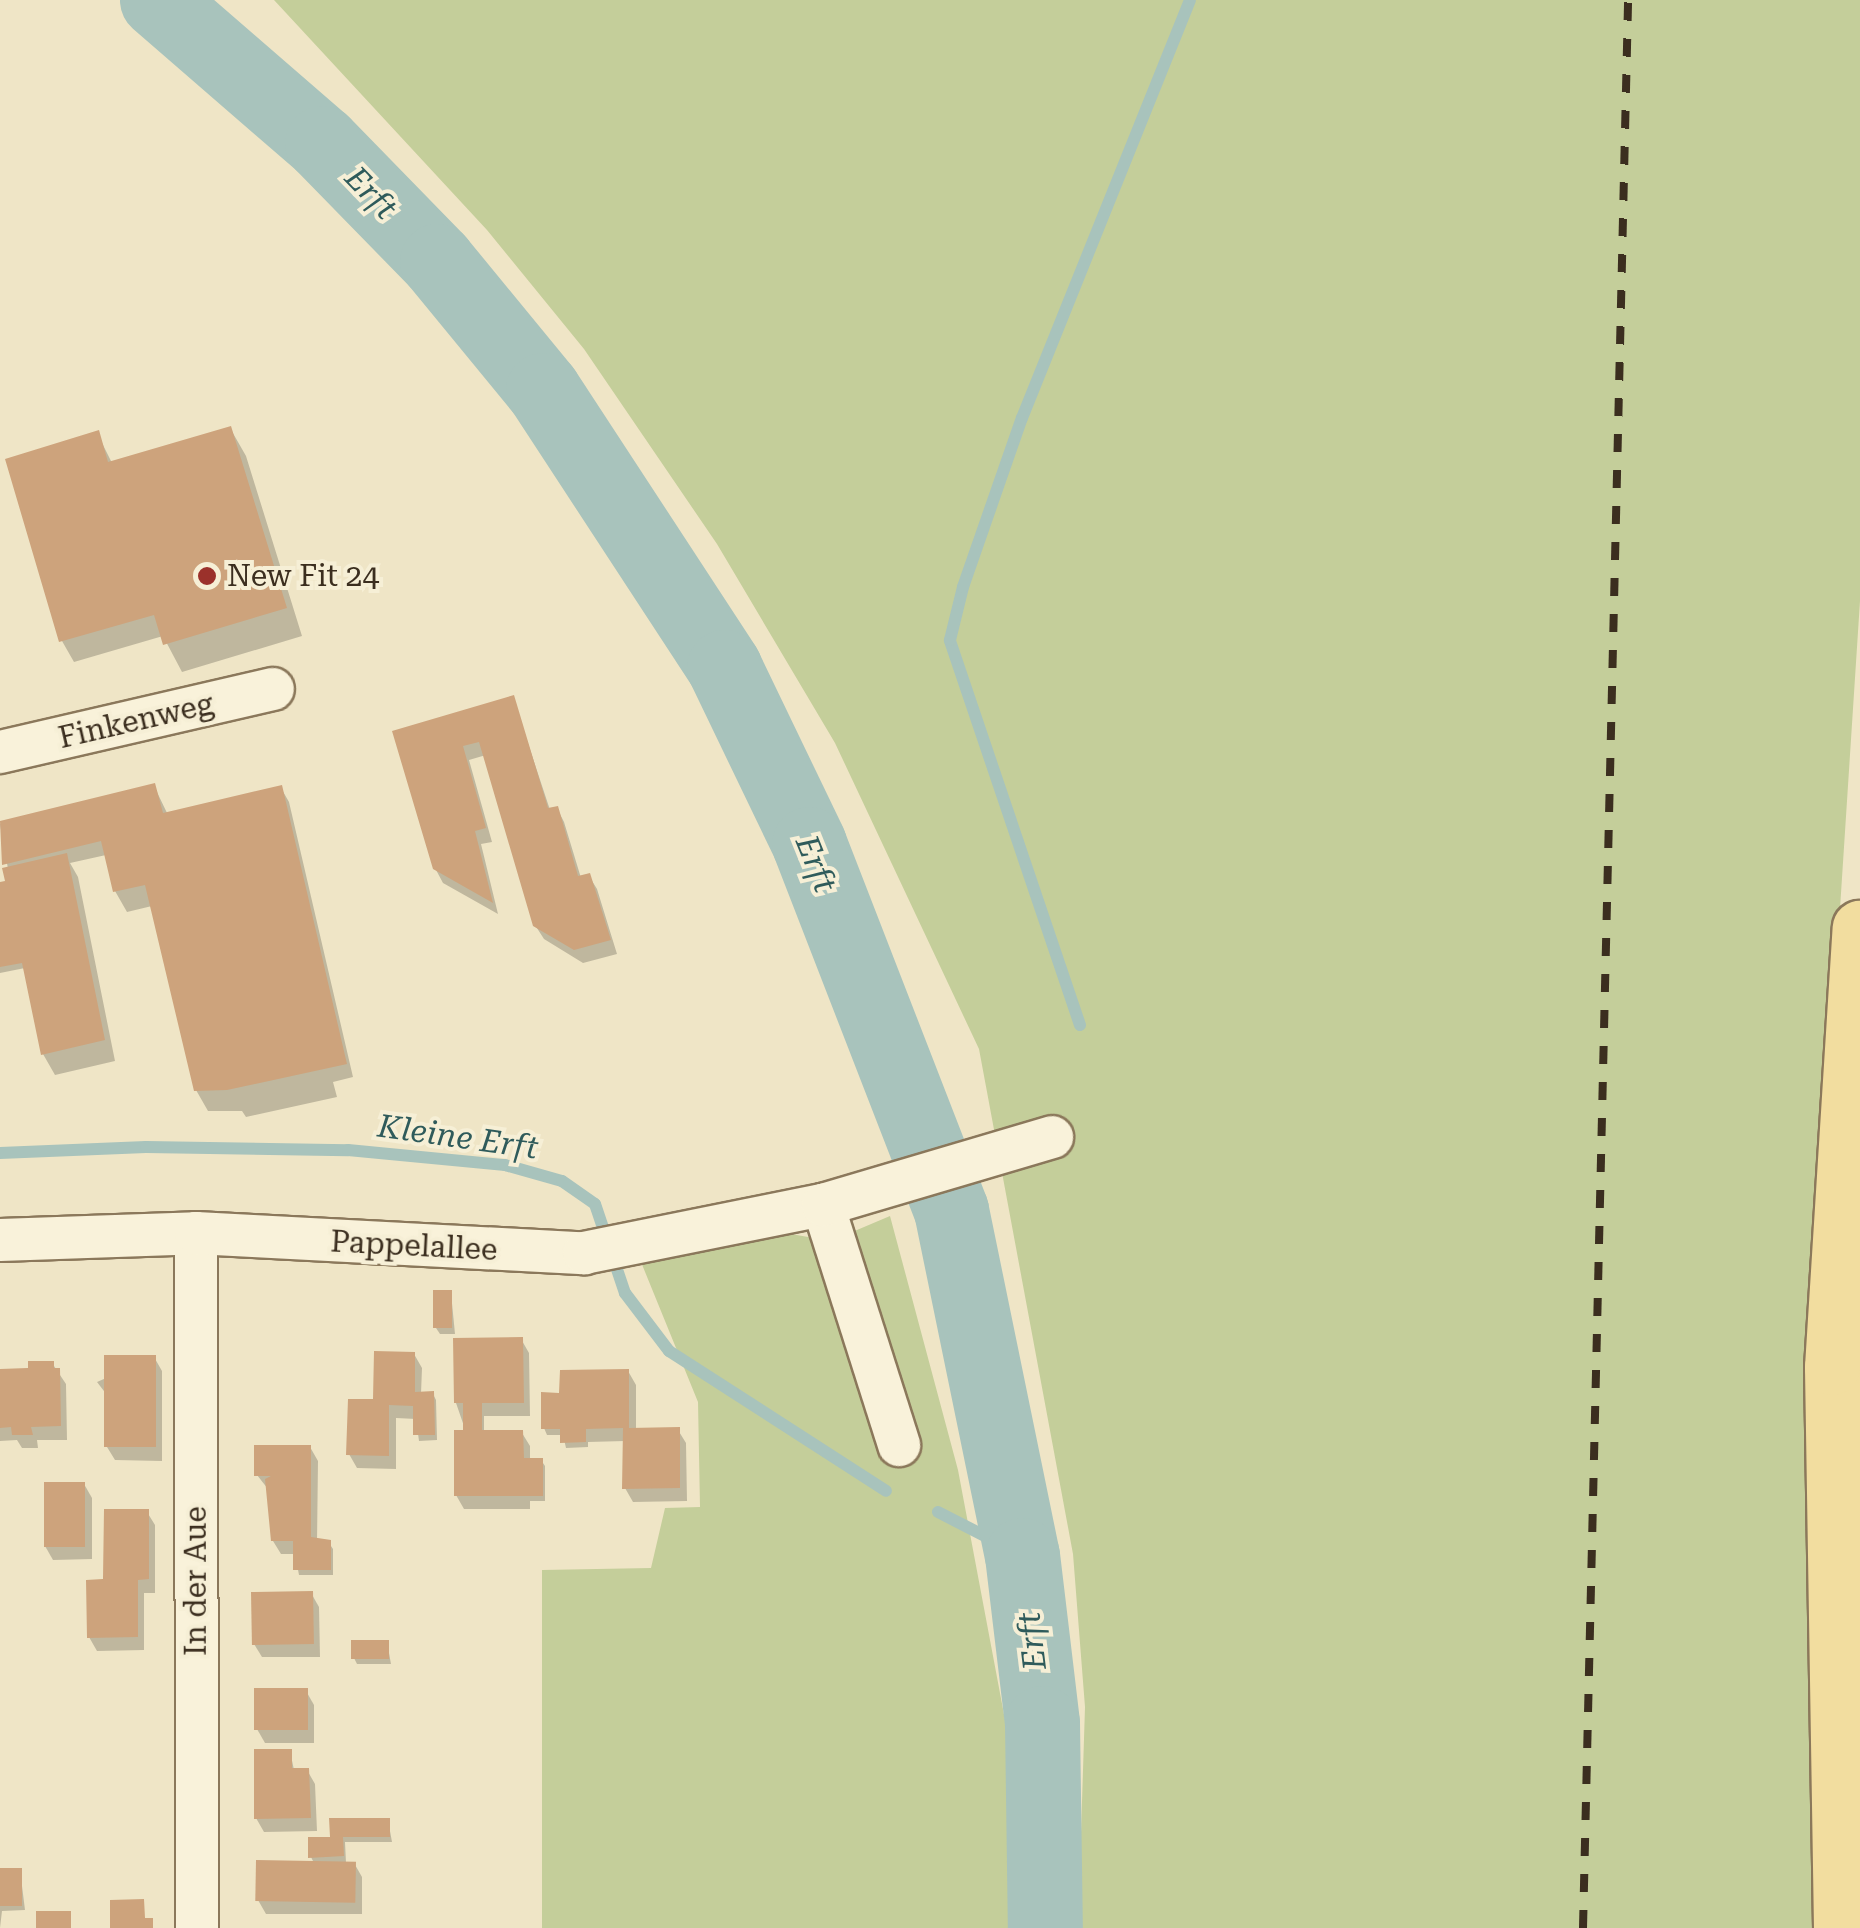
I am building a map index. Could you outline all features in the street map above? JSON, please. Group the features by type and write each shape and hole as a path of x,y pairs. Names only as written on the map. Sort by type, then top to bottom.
{"main road":[{"path":"1842,1928 1832,1367 1860,928"}],"street":[{"name":"Finkenweg","path":"0,752 273,688"},
{"name":"Pappelallee","path":"0,1240 196,1234 584,1253 823,1205 1052,1137"},
{"path":"823,1205 899,1445"},
{"name":"In der Aue","path":"196,1234 197,1928"}],"green space":[{"path":"274,0 1860,0 1860,601 1810,1370 1814,1928 1078,1928 1085,1707 1073,1554 979,1049 835,743 717,544 584,349 487,230"},
{"path":"890,1216 958,1470 1006,1725 1017,1928 542,1928 542,1570 651,1568 665,1508 700,1507 698,1402 641,1262 791,1234 831,1241"}],"building":[{"path":"231,426 287,608 163,645 154,615 59,642 5,459 99,430 108,462"},
{"path":"514,695 548,808 558,806 578,876 590,873 611,940 574,950 533,926 479,742 463,746 486,828 475,831 493,903 433,869 392,731"},
{"path":"155,783 163,813 282,785 347,1064 227,1090 194,1091 145,885 113,892 101,841 2,865 0,821"},
{"path":"67,853 105,1040 41,1055 22,963 0,967 0,882 5,881 2,868"},
{"path":"433,1290 452,1290 452,1328 433,1328"},
{"path":"523,1337 524,1403 482,1403 482,1430 523,1430 524,1458 543,1458 543,1496 454,1496 454,1430 463,1430 463,1403 454,1403 453,1338"},
{"path":"374,1351 415,1352 415,1392 434,1391 435,1435 413,1435 413,1406 389,1405 389,1456 346,1455 348,1399 373,1399"},
{"path":"104,1355 156,1355 156,1447 104,1447"},
{"path":"28,1361 54,1361 54,1368 60,1368 61,1426 31,1427 33,1435 12,1435 11,1427 0,1428 0,1369 28,1368"},
{"path":"629,1369 629,1428 680,1427 680,1488 622,1489 623,1428 586,1429 586,1442 560,1443 560,1429 541,1429 541,1392 559,1393 560,1370"},
{"path":"254,1445 311,1445 311,1537 331,1540 331,1570 293,1570 293,1541 271,1541 265,1479 271,1476 254,1476"},
{"path":"44,1482 85,1482 85,1547 44,1547"},
{"path":"104,1509 149,1509 149,1579 138,1580 138,1637 87,1638 86,1580 103,1579"},
{"path":"313,1591 314,1644 252,1645 251,1592"},
{"path":"351,1640 389,1640 389,1659 351,1659"},
{"path":"254,1688 308,1688 308,1730 254,1730"},
{"path":"254,1749 292,1749 292,1768 309,1768 311,1818 254,1819"},
{"path":"329,1818 390,1818 390,1837 343,1837 344,1856 308,1858 308,1837 330,1837"},
{"path":"256,1860 356,1862 355,1903 255,1901"},
{"path":"0,1868 22,1868 22,1906 0,1906"},
{"path":"144,1899 145,1918 153,1918 153,1928 110,1928 110,1900"},
{"path":"36,1911 71,1911 71,1928 36,1928"}],"waterway":[{"name":"Erft","path":"157,0 322,143 437,261 543,390 724,667 809,844 951,1210 1022,1555 1042,1723 1045,1928"},
{"path":"1080,1025 950,640 963,587 1022,418 1190,0"},
{"name":"Kleine Erft","path":"0,1153 146,1147 348,1150 505,1165 562,1181 595,1204 625,1293 669,1351 886,1491"},
{"name":"Kleine Erft","path":"938,1512 1022,1555"}],"railway":[{"path":"1583,1928 1628,0"}],"place":[{"name":"New Fit 24","path":"207,576"}]}
